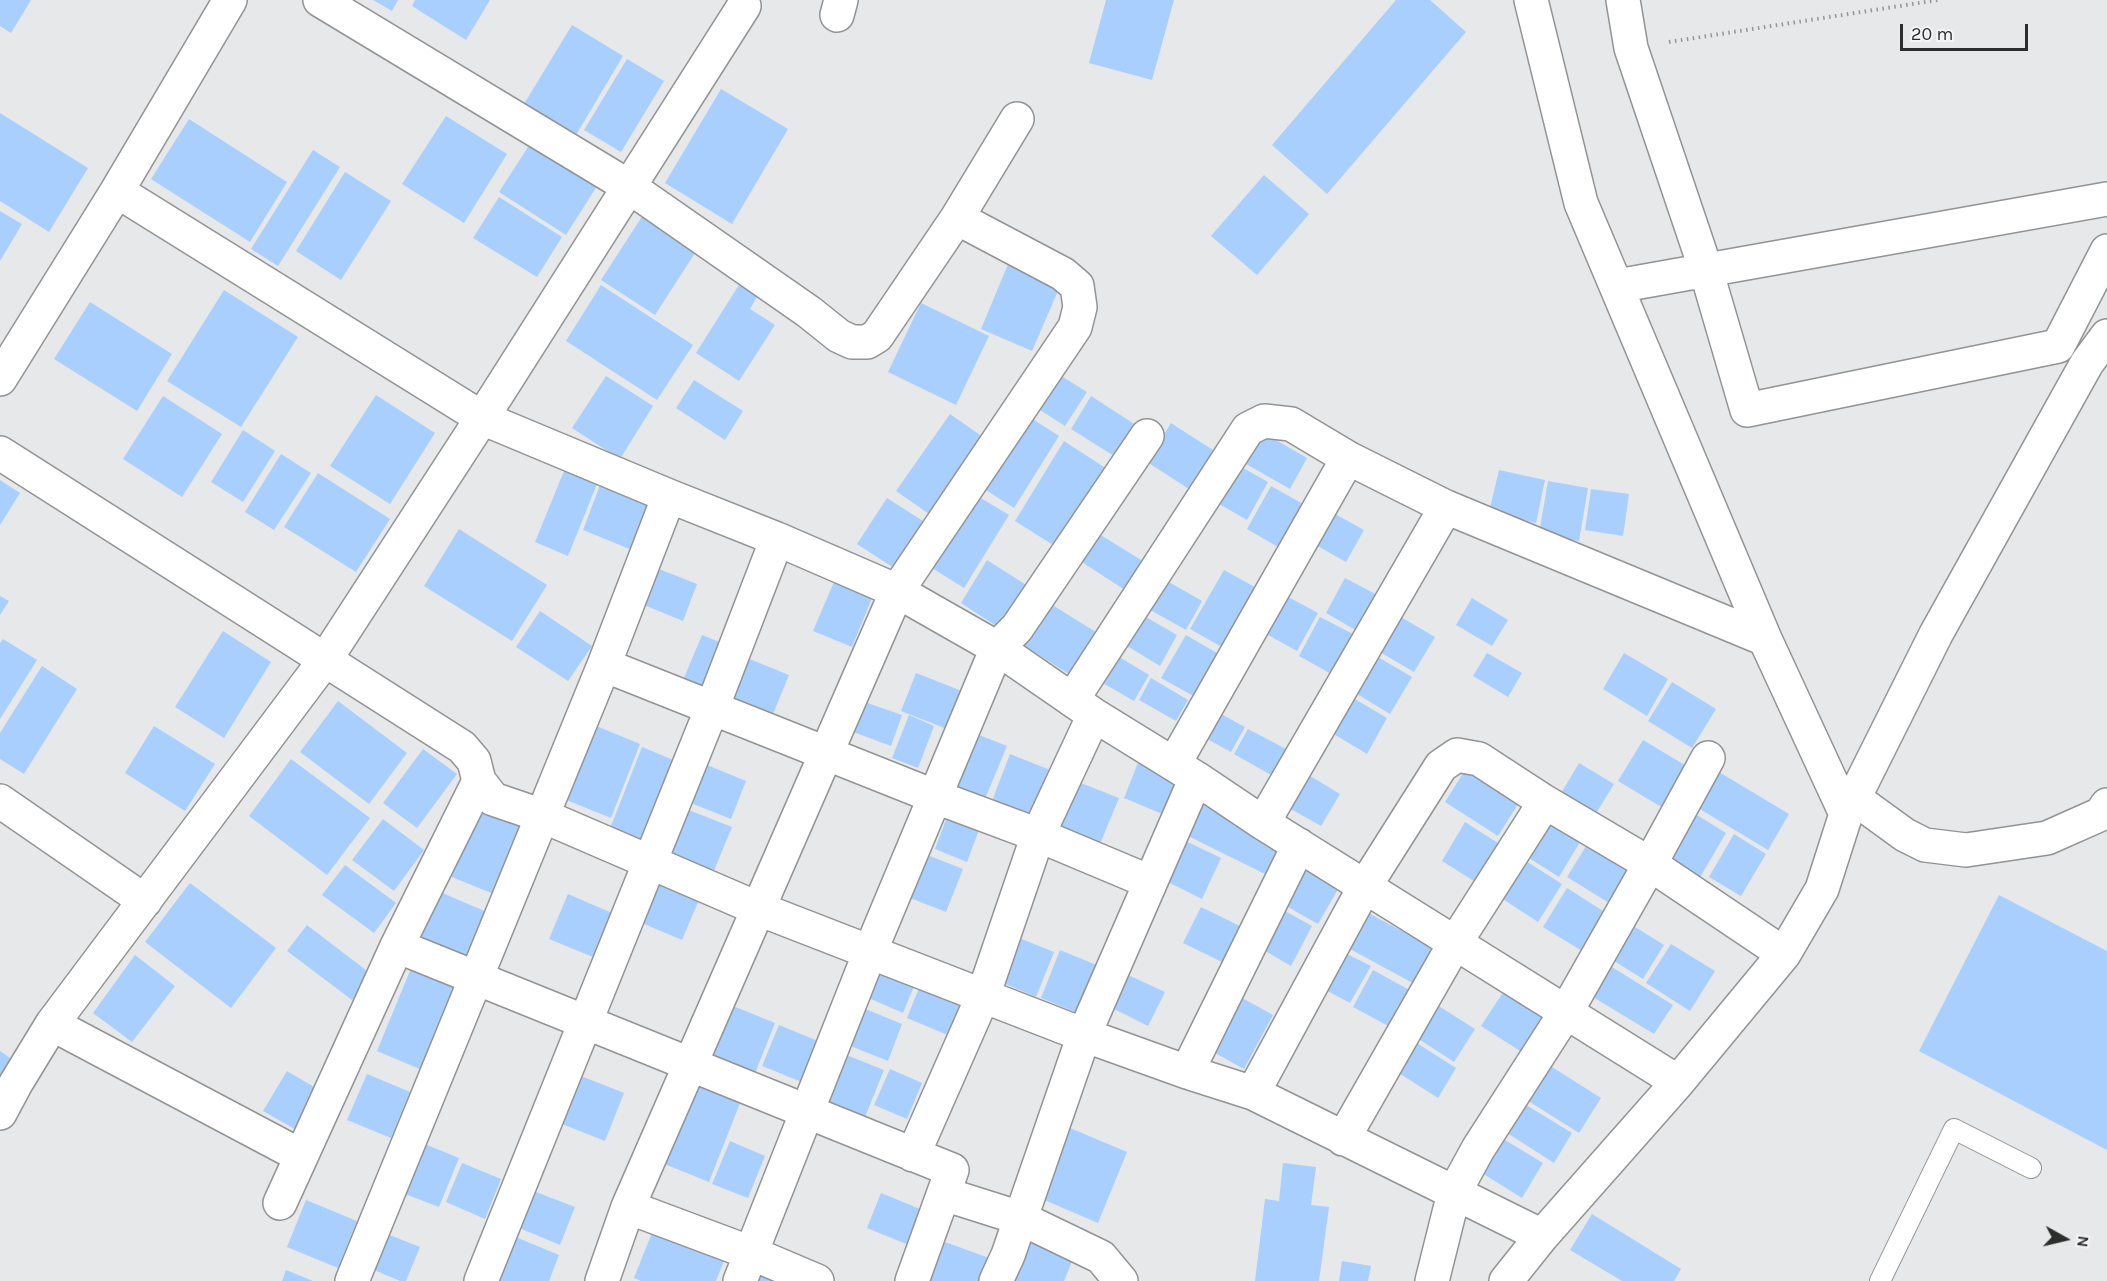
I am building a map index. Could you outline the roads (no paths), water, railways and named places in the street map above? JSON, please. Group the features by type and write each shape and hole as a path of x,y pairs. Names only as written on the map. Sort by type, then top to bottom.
{"street":[{"path":"0,379 117,191 230,0"},
{"path":"320,0 628,186 809,312 839,336 852,342 867,342 877,336 957,218 1017,119"},
{"path":"1531,0 1581,203 1765,639 1850,806 1926,845 1966,850 2047,838 2101,814 2107,805"},
{"path":"1623,0 1631,48 1706,270 1747,410 2058,346 2107,251"},
{"path":"0,1113 52,1024 325,660 744,6"},
{"path":"117,191 482,418 777,539 897,591 997,648 1083,707 1263,823 1678,1082"},
{"path":"1617,286 2107,199"},
{"path":"602,1281 628,1207 897,591 1075,327 1080,307 1077,286 1063,274 957,218"},
{"path":"1506,1281 1542,1236 1678,1082 1784,954 1822,889 1850,806 1936,634 2087,363 2107,336"},
{"path":"912,1155 983,996 1083,707 1248,429 1264,421 1291,424 1348,458 1446,507 1765,639"},
{"path":"746,1267 870,952 997,648 1017,628 1147,436"},
{"path":"0,453 462,747 474,761 479,781 493,799 543,816 759,909 983,996 1084,1035 1253,1093 1542,1236"},
{"path":"996,1281 1008,1255 1084,1035 1150,882 1185,771 1348,458"},
{"path":"352,1281 604,665 669,496"},
{"path":"1263,823 1446,507"},
{"path":"481,1281 712,708 777,539"},
{"path":"604,665 936,797 1038,835 1150,882"},
{"path":"1253,1093 1365,886 1441,766 1457,755 1479,759 1545,802 1650,864 1784,954"},
{"path":"1432,1281 1454,1193 1478,1149 1566,1012 1708,758"},
{"path":"280,1203 398,946 479,781"},
{"path":"0,801 145,901"},
{"path":"1343,1139 1455,943 1545,802"},
{"path":"1187,1072 1299,845"},
{"path":"398,946 952,1170 912,1281"},
{"path":"52,1024 302,1156"},
{"path":"944,1194 1020,1218 1101,1257 1121,1281"},
{"path":"628,1207 746,1267 817,1281"}],"lane":[{"path":"1880,1281 1954,1129 2031,1168"}]}
